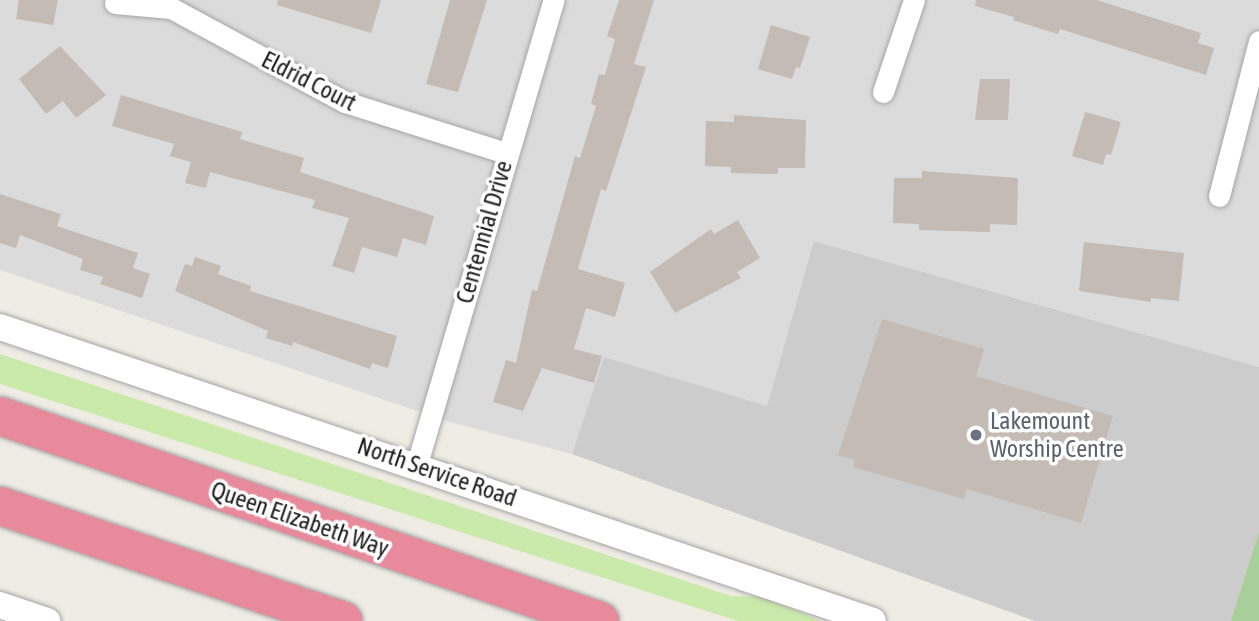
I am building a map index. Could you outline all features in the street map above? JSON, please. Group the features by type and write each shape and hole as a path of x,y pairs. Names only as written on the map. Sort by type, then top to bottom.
{"highway":[{"name":"Queen Elizabeth Way","path":"0,416 600,621"},
{"path":"0,506 343,621"}],"street":[{"name":"Centennial Drive","path":"417,464 506,153 554,0"},
{"path":"883,92 914,0"},
{"name":"Eldrid Court","path":"115,3 171,8 345,102 506,153"},
{"path":"1219,195 1259,41"},
{"name":"North Service Road","path":"0,327 417,464 873,621"},
{"path":"0,606 47,621"}],"shaded area":[{"path":"0,0 1259,0 1259,367 815,241 767,407 604,357 572,454 450,422 0,270"},
{"path":"814,241 1259,367 1259,576 1244,621 1035,621 572,454 604,357 767,406"}],"green space":[{"path":"0,354 731,596 763,597 821,621 738,621 0,384"},
{"path":"1259,532 1259,621 1231,621"}],"building":[{"path":"19,0 58,0 53,25 16,19"},
{"path":"278,0 381,0 371,33 277,5"},
{"path":"450,0 487,0 458,92 426,84"},
{"path":"619,0 654,0 634,64 646,67 606,191 601,189 578,269 625,283 615,317 586,308 574,349 602,356 594,383 542,368 523,411 493,402 506,360 516,363 532,290 537,291 575,156 580,158 596,106 591,104 599,74 605,75 615,39 607,36"},
{"path":"976,0 1097,0 1201,33 1198,43 1214,48 1206,75 1060,29 1058,34 1013,20 1014,17 975,6"},
{"path":"771,25 810,37 800,68 796,67 792,79 758,69"},
{"path":"60,46 106,95 76,118 63,101 46,114 19,79"},
{"path":"980,79 1010,79 1008,120 975,120"},
{"path":"121,95 242,132 240,139 304,158 300,172 434,216 426,245 403,238 397,257 362,247 354,273 332,266 349,218 312,208 315,200 210,172 206,188 185,183 191,162 170,156 174,144 112,126"},
{"path":"1085,112 1121,122 1111,155 1106,154 1103,165 1072,156"},
{"path":"734,115 806,120 805,168 778,168 778,174 731,173 731,167 705,166 706,121 734,122"},
{"path":"922,171 1018,178 1017,225 990,224 990,232 919,230 919,224 893,223 894,178 922,178"},
{"path":"0,194 61,214 57,226 138,253 133,268 150,274 142,298 100,284 103,277 80,270 83,259 20,235 16,248 0,243"},
{"path":"738,220 760,258 737,272 741,278 675,313 650,272 711,229 714,234"},
{"path":"1084,242 1184,253 1179,301 1151,298 1151,302 1079,291"},
{"path":"195,257 221,266 218,274 251,286 250,291 397,336 388,368 372,363 370,369 293,342 292,346 266,338 268,331 175,291 185,264 192,266"},
{"name":"Lakemount Worship Centre","path":"882,319 984,349 976,376 1113,416 1081,523 967,489 964,499 853,467 855,460 838,455"}],"place":[{"name":"Lakemount Worship Centre","path":"976,435"}]}
